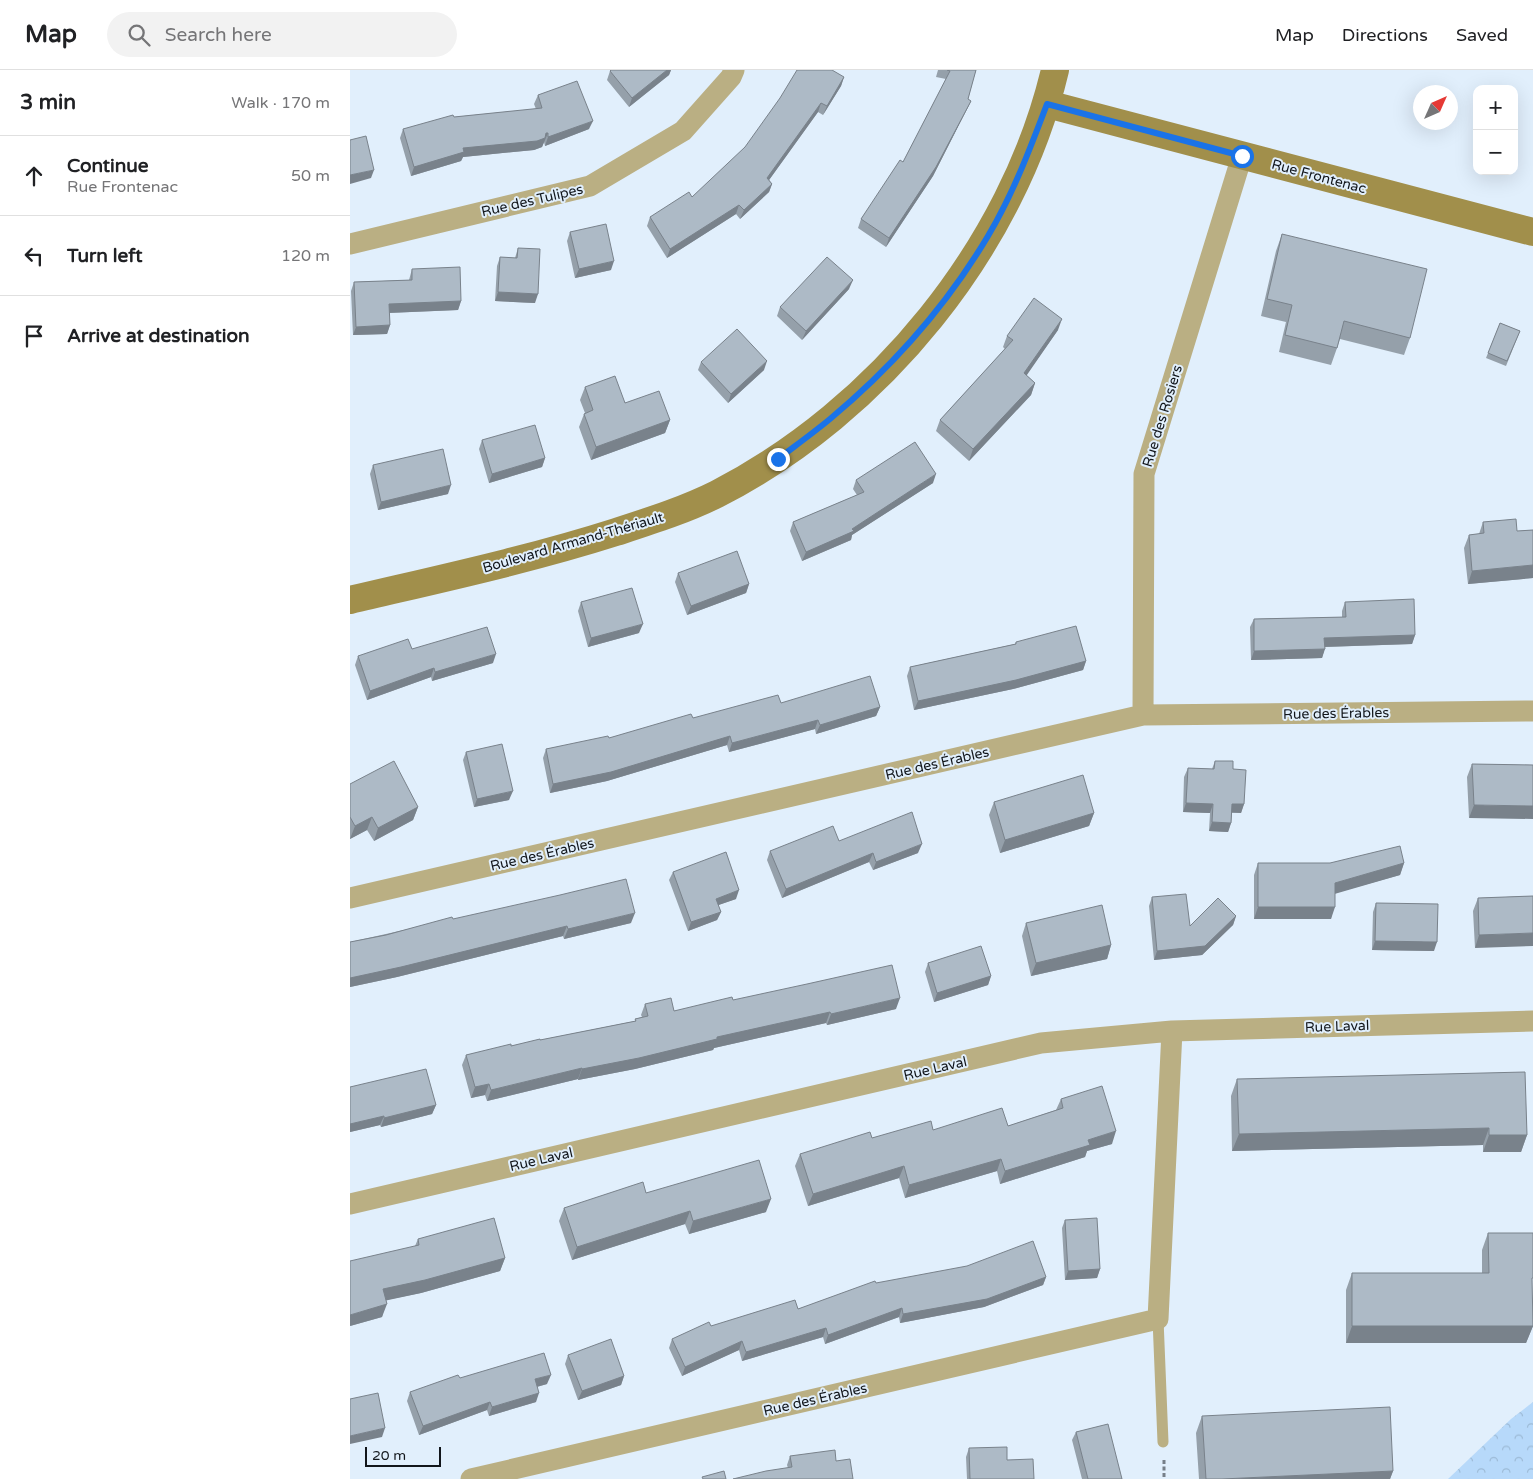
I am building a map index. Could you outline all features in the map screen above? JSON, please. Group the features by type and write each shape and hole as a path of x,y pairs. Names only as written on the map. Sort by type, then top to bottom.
{"street":[{"name":"Rue des Tulipes","path":"350,244 590,186 682,132 731,76 734,70"},
{"name":"Boulevard Armand-Thériault","path":"350,600 581,543 663,516 717,494 778,459 828,421 886,368 952,290 988,236 1006,202 1027,157 1047,104 1055,70"},
{"name":"Rue Frontenac","path":"1047,104 1533,232"},
{"name":"Rue des Rosiers","path":"1143,716 1144,474 1242,156"},
{"name":"Rue des Érables","path":"350,898 1143,716 1533,711"},
{"name":"Rue Laval","path":"350,1204 1041,1043 1172,1030 1533,1021"},
{"path":"1158,1318 1172,1030"},
{"name":"Rue des Érables","path":"472,1479 1158,1318"}],"lane":[{"path":"1158,1318 1163,1442"}],"green space":[{"path":"1533,1402 1533,1479 1448,1479 1511,1419"}],"building":[{"path":"611,70 667,70 632,98"},
{"path":"797,70 832,70 844,77 827,106 821,103 767,178 772,184 744,210 739,205 670,249 650,217 689,192 692,197 745,147 780,98"},
{"path":"947,70 976,70 968,99 971,101 936,167 889,238 861,219 900,160 903,162 950,71"},
{"path":"577,81 593,121 548,137 548,133 546,133 545,138 537,141 463,148 464,152 414,167 403,129 453,115 454,117 542,108 538,95"},
{"path":"366,136 374,170 350,175 350,140"},
{"path":"606,224 614,261 579,269 570,232"},
{"path":"1282,234 1427,269 1410,338 1344,321 1337,348 1285,335 1292,305 1267,299"},
{"path":"518,248 540,249 538,294 498,292 500,257 517,258"},
{"path":"827,257 853,280 806,331 780,307"},
{"path":"460,267 461,301 389,304 390,325 356,327 354,282 412,280 412,269"},
{"path":"1034,298 1062,319 1024,373 1035,383 973,449 940,420 1013,340 1007,336"},
{"path":"1500,323 1520,331 1507,361 1488,353"},
{"path":"737,329 767,361 731,394 701,362"},
{"path":"615,376 625,403 659,391 670,420 596,447 584,414 593,410 585,387"},
{"path":"535,425 545,458 492,474 482,440"},
{"path":"915,442 936,474 852,529 854,531 806,552 793,522 864,492 856,480"},
{"path":"443,449 451,485 381,502 373,465"},
{"path":"1516,519 1517,531 1533,530 1533,565 1472,571 1469,535 1484,533 1483,522"},
{"path":"737,551 749,584 691,606 678,573"},
{"path":"632,588 643,624 591,638 581,602"},
{"path":"1414,599 1415,635 1324,638 1325,649 1254,651 1254,619 1346,617 1345,602"},
{"path":"1076,626 1086,661 1016,680 918,701 910,667 1016,644 1016,642"},
{"path":"487,627 496,654 435,672 434,668 370,691 358,656 408,639 412,649"},
{"path":"870,676 880,707 820,725 818,720 732,743 730,736 611,772 553,784 546,749 608,736 609,738 691,714 693,718 778,695 781,703"},
{"path":"502,744 513,791 477,799 466,752"},
{"path":"394,761 418,807 378,828 372,817 355,826 350,817 350,784"},
{"path":"1215,761 1233,761 1233,769 1246,770 1244,804 1232,804 1231,823 1212,822 1213,804 1186,803 1188,768 1214,769"},
{"path":"1472,764 1533,765 1533,806 1474,805"},
{"path":"1083,775 1094,813 1005,840 994,802"},
{"path":"912,812 922,844 876,862 873,853 786,889 770,851 833,826 839,841"},
{"path":"1400,846 1404,863 1335,883 1335,907 1258,907 1258,863 1330,863"},
{"path":"726,852 739,890 716,899 721,912 691,922 673,872"},
{"path":"626,879 635,913 568,929 567,926 350,978 350,942 386,935 452,917 453,919"},
{"path":"1186,894 1190,926 1218,898 1236,916 1205,946 1157,951 1152,897"},
{"path":"1533,896 1533,933 1479,935 1478,898"},
{"path":"1376,903 1438,904 1437,942 1375,941"},
{"path":"1102,905 1111,945 1036,963 1026,923"},
{"path":"981,946 991,976 937,993 928,963"},
{"path":"892,965 900,998 717,1037 717,1039 639,1058 582,1068 491,1090 489,1084 475,1087 466,1055 511,1044 511,1046 636,1021 635,1019 648,1016 645,1004 671,998 674,1011 732,997 733,1000"},
{"path":"426,1069 436,1105 350,1124 350,1087"},
{"path":"1525,1072 1527,1135 1489,1135 1489,1128 1239,1134 1237,1079"},
{"path":"1102,1086 1116,1131 1088,1140 1090,1145 1005,1171 1001,1159 909,1185 904,1166 813,1194 800,1154 870,1132 872,1138 931,1121 933,1130 1002,1108 1008,1126 1063,1108 1061,1099"},
{"path":"759,1160 771,1199 693,1221 690,1211 577,1247 564,1208 643,1182 646,1193"},
{"path":"494,1218 505,1258 425,1280 383,1289 387,1304 350,1315 350,1261 419,1245 418,1239"},
{"path":"1097,1218 1100,1269 1068,1271 1065,1220"},
{"path":"1488,1233 1533,1233 1533,1326 1352,1326 1352,1273 1489,1273"},
{"path":"1033,1241 1046,1277 987,1299 903,1314 902,1308 828,1335 826,1328 746,1352 742,1341 685,1367 672,1339 709,1322 711,1326 795,1300 798,1309 875,1281 876,1283 967,1266"},
{"path":"611,1339 624,1376 582,1391 568,1355"},
{"path":"544,1353 551,1375 535,1379 539,1393 492,1407 490,1402 423,1426 410,1392 458,1375 460,1378"},
{"path":"378,1393 385,1428 350,1436 350,1399"},
{"path":"1390,1407 1393,1471 1206,1479 1202,1416"},
{"path":"1108,1424 1122,1479 1088,1479 1076,1432"},
{"path":"1007,1447 1007,1460 1033,1459 1034,1479 970,1479 969,1448"},
{"path":"835,1450 836,1461 850,1459 853,1479 733,1479 792,1467 790,1456"},
{"path":"724,1471 726,1479 703,1479 702,1477"}],"route":[{"path":"778,459 828,421 886,368 952,290 988,236 1006,202 1027,157 1047,104 1242,156"}]}
